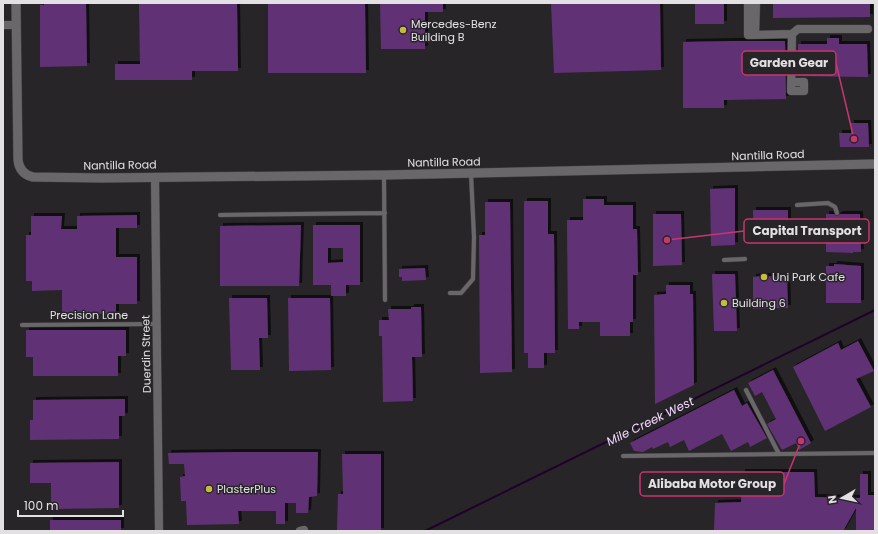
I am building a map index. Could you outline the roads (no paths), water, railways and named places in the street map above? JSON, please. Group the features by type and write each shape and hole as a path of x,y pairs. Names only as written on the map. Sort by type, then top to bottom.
{"street":[{"path":"3,25 16,25 16,3"},
{"path":"748,3 748,35 792,34 798,28 868,29"},
{"path":"756,3 756,35"},
{"name":"Nantilla Road","path":"16,25 19,166 28,176 40,178 384,175 875,164"},
{"path":"791,82 792,34"},
{"name":"Duerdin Street","path":"156,177 159,531"}],"lane":[{"path":"450,294 461,293 473,279 474,237 471,173"},
{"path":"384,175 385,300"},
{"path":"797,205 832,204 837,213"},
{"path":"220,215 385,213"},
{"path":"724,260 745,259"},
{"name":"Precision Lane","path":"22,324 157,324"},
{"path":"746,390 779,454"},
{"path":"623,456 875,453"}],"waterway":[{"name":"Mile Creek West","path":"425,531 875,310"}],"place":[{"name":"Mercedes-Benz Building B","path":"403,30"},
{"name":"Garden Gear","path":"854,139"},
{"name":"Capital Transport","path":"667,240"},
{"name":"Uni Park Cafe","path":"764,277"},
{"name":"Building 6","path":"724,303"},
{"name":"Alibaba Motor Group","path":"801,441"},
{"name":"PlasterPlus","path":"209,489"}]}
